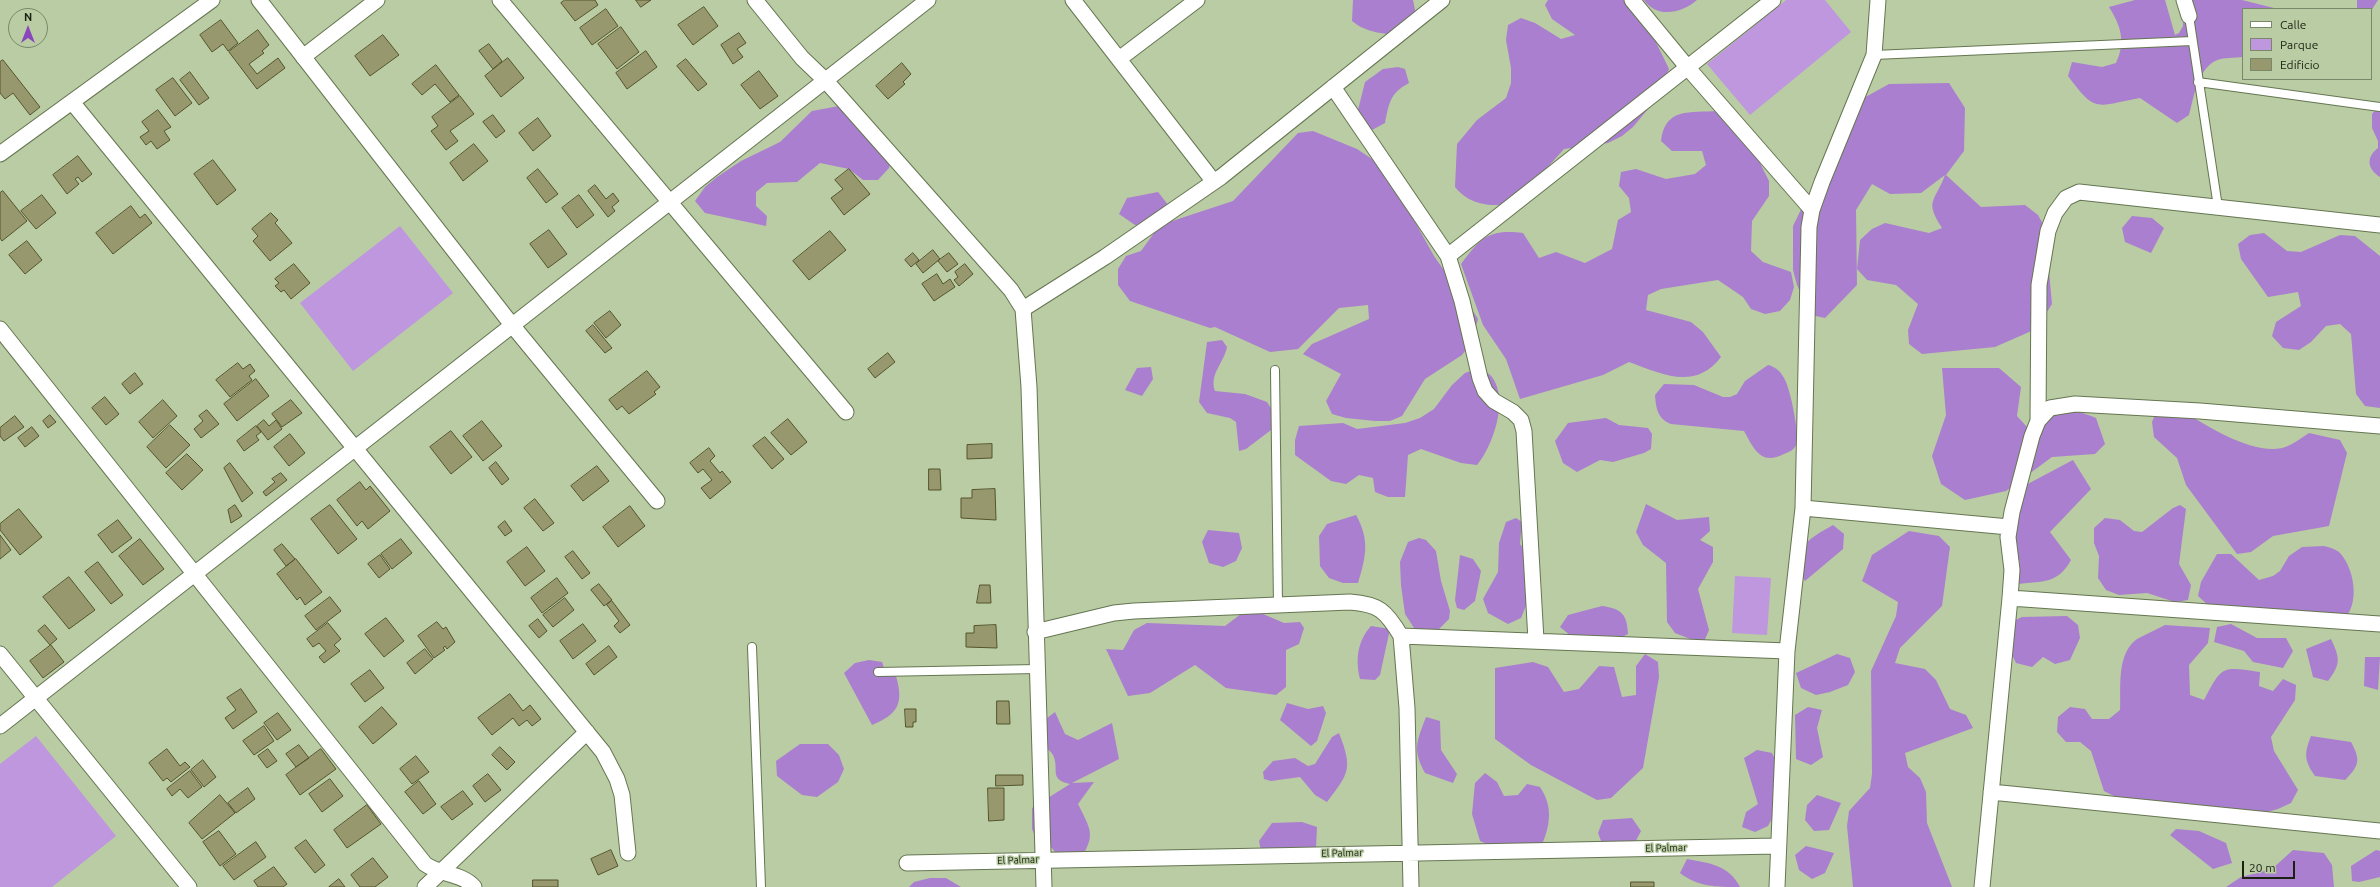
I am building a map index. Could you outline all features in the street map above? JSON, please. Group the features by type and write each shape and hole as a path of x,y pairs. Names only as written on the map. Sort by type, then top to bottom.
{"street":[{"path":"0,154 212,0"},
{"path":"259,0 512,325 657,501"},
{"path":"303,57 377,0"},
{"path":"500,0 846,412"},
{"path":"756,0 802,58 826,81 1011,290 1024,311 1029,387 1036,669 1044,887"},
{"path":"0,726 928,0"},
{"path":"1073,0 1214,182"},
{"path":"1119,59 1197,0"},
{"path":"1024,311 1214,182 1442,0"},
{"path":"1632,0 1688,68 1812,210"},
{"path":"1448,256 1774,0"},
{"path":"1777,887 1777,846 1787,651 1803,508 1808,355 1807,252 1812,210 1874,55 1878,0"},
{"path":"2184,0 2188,16"},
{"path":"1333,87 1448,256 1462,301 1480,378 1485,391 1494,401 1513,412 1520,420 1524,431 1536,640"},
{"path":"72,102 603,752 618,779 624,809 628,853"},
{"path":"2038,421 2039,285 2048,231 2055,213 2066,198 2079,192 2380,225"},
{"path":"0,329 425,864 441,872 462,878 474,887"},
{"path":"1982,887 2010,598 2012,570 2009,547 2009,527 2032,436 2038,421 2050,408 2074,404 2200,411 2380,426"},
{"path":"1803,508 2009,527"},
{"path":"2010,598 2380,624"},
{"path":"1035,632 1128,612 1350,602 1370,604 1382,610 1392,620 1401,636 1407,708 1411,887"},
{"path":"1401,636 1536,640 1787,651"},
{"path":"0,654 189,887"},
{"path":"425,887 587,732"},
{"path":"1991,792 2380,831"},
{"name":"El Palmar","path":"907,863 1042,859 1777,846"}],"lane":[{"path":"2188,16 2218,207"},
{"path":"1874,55 2192,41"},
{"path":"2198,82 2380,107"},
{"path":"1275,370 1278,606"},
{"path":"752,647 761,887"},
{"path":"878,672 1036,669"}],"green space":[{"path":"1786,0 1825,0 1851,32 1750,115 1707,64"},
{"path":"400,226 453,293 353,371 300,303"},
{"path":"1735,576 1771,578 1767,635 1732,633"},
{"path":"36,736 116,836 52,887 0,887 0,764"}],"shaded area":[{"path":"1353,0 1413,0 1416,15 1402,35 1376,32 1363,28 1352,21"},
{"path":"1548,0 1625,0 1649,28 1669,69 1653,103 1633,127 1622,136 1608,143 1564,149 1545,170 1531,197 1519,206 1492,205 1476,202 1462,194 1455,187 1457,144 1477,120 1506,98 1511,83 1511,68 1506,40 1508,25 1521,18 1535,23 1561,39 1575,35 1552,19 1545,5"},
{"path":"1644,0 1697,0 1691,5 1677,11 1663,12 1649,6"},
{"path":"2135,0 2165,0 2175,35 2179,33 2183,26 2183,0 2242,0 2274,8 2242,8 2242,57 2222,59 2209,65 2204,71 2197,85 2189,115 2177,123 2140,98 2105,105 2091,102 2077,88 2068,76 2072,62 2102,67 2116,63 2121,48 2121,34 2117,21 2109,7"},
{"path":"2357,0 2378,0 2372,9 2372,8 2357,8"},
{"path":"1398,67 1405,69 1409,83 1398,91 1391,99 1385,123 1372,130 1358,110 1365,82 1383,69"},
{"path":"1949,83 1965,108 1964,151 1946,175 1981,207 2025,205 2038,215 2045,228 2052,304 2036,329 1995,347 1922,354 1909,344 1908,330 1918,304 1896,285 1867,280 1857,269 1860,240 1872,229 1885,223 1929,233 1942,228 1933,212 1932,206 1945,175 1921,193 1890,194 1872,184 1856,210 1857,285 1825,318 1811,315 1797,285 1793,270 1793,226 1813,185 1834,131 1851,105 1889,84"},
{"path":"2380,104 2380,177 2370,167 2370,159 2371,155 2378,148 2378,141 2372,128 2372,114"},
{"path":"839,106 893,154 889,168 878,180 863,180 849,169 820,163 797,182 767,183 756,192 756,206 767,216 766,226 705,213 695,201 705,187 717,177 741,161 780,142 812,111"},
{"path":"1718,111 1742,127 1769,181 1769,196 1752,221 1751,251 1763,262 1791,272 1794,287 1790,300 1780,311 1765,314 1751,309 1743,297 1718,280 1661,289 1648,295 1646,310 1691,322 1703,332 1721,357 1711,367 1700,374 1689,377 1678,377 1666,375 1629,362 1603,375 1520,399 1506,359 1483,325 1461,264 1474,248 1486,237 1501,232 1523,233 1539,258 1556,252 1585,263 1612,249 1618,220 1631,212 1629,198 1619,186 1621,172 1636,169 1666,179 1695,174 1706,165 1702,151 1672,151 1661,141 1663,130 1673,117 1680,114 1689,112"},
{"path":"1313,131 1357,149 1384,167 1434,256 1443,269 1449,273 1478,319 1471,343 1462,355 1425,379 1402,416 1390,421 1346,418 1332,414 1326,401 1341,374 1303,354 1312,344 1369,319 1368,305 1339,308 1298,349 1270,352 1215,327 1210,328 1130,301 1118,285 1118,269 1126,256 1141,251 1160,225 1233,201 1298,133"},
{"path":"1158,192 1169,206 1155,224 1135,225 1119,214 1127,198"},
{"path":"2132,216 2152,218 2164,228 2151,253 2125,242 2122,228"},
{"path":"2264,233 2287,251 2301,252 2340,235 2355,236 2380,256 2380,408 2365,406 2356,394 2351,334 2340,324 2326,326 2311,342 2299,350 2283,348 2272,336 2276,322 2301,306 2298,292 2268,297 2241,259 2238,244 2250,235"},
{"path":"1222,340 1227,347 1215,374 1215,391 1245,394 1267,402 1274,413 1271,430 1246,449 1239,451 1236,422 1230,418 1207,413 1199,402 1207,342"},
{"path":"1768,365 1779,371 1786,383 1796,422 1797,440 1793,450 1776,457 1764,457 1759,454 1751,444 1744,431 1671,424 1663,419 1658,413 1655,395 1664,384 1694,385 1723,397 1730,397 1737,394 1745,381"},
{"path":"1151,367 1153,379 1142,396 1125,390 1137,368"},
{"path":"1479,368 1492,377 1497,387 1499,410 1493,435 1483,457 1477,465 1461,463 1421,449 1408,455 1405,497 1388,497 1375,492 1373,478 1359,475 1346,484 1331,481 1295,455 1295,440 1299,426 1343,423 1357,429 1405,423 1420,418 1434,409 1452,385 1465,373"},
{"path":"1942,368 1999,368 2021,387 2017,416 2027,427 2053,413 2060,411 2076,412 2096,418 2105,444 2095,454 2052,457 2006,491 1965,500 1941,484 1932,456 1946,415"},
{"path":"2186,413 2219,432 2245,444 2258,447 2270,449 2282,448 2292,444 2309,433 2340,440 2347,453 2329,526 2273,536 2251,552 2237,554 2186,485 2177,458 2154,437 2152,422 2155,415"},
{"path":"1606,418 1619,425 1648,428 1652,434 1651,449 1644,453 1613,462 1600,460 1577,472 1563,463 1555,441 1568,423"},
{"path":"2073,460 2091,489 2050,532 2071,560 2061,573 2049,580 2018,584 2020,564 2014,539 2022,487"},
{"path":"1646,504 1677,520 1709,517 1710,531 1700,540 1713,547 1713,562 1698,589 1709,630 1703,644 1675,633 1667,622 1666,563 1643,545 1636,532"},
{"path":"2180,505 2186,509 2179,564 2191,585 2188,600 2175,602 2147,593 2119,595 2106,590 2098,578 2099,556 2094,543 2094,528 2105,518 2120,520 2134,531 2142,532 2173,508"},
{"path":"1356,515 1365,541 1365,557 1358,583 1343,583 1329,578 1320,566 1319,536 1327,524"},
{"path":"1516,518 1522,522 1520,544 1538,568 1538,576 1521,618 1508,624 1488,613 1483,599 1498,572 1499,543 1506,522"},
{"path":"1833,525 1844,534 1843,549 1805,581 1798,566 1800,552 1815,536"},
{"path":"1208,530 1239,533 1242,548 1236,561 1223,567 1209,563 1202,542"},
{"path":"1909,531 1939,536 1950,547 1942,606 1900,648 1895,663 1925,669 1936,680 1950,709 1966,715 1973,728 1905,753 1908,767 1920,778 1926,792 1927,823 1952,887 1853,887 1847,826 1849,811 1870,788 1872,774 1871,671 1896,616 1898,602 1862,581 1872,555"},
{"path":"1419,538 1426,540 1436,551 1441,581 1450,611 1449,619 1438,630 1416,631 1405,614 1401,585 1400,562 1408,542"},
{"path":"2324,546 2339,552 2348,565 2351,573 2354,591 2348,614 2210,607 2198,596 2201,582 2217,554 2231,554 2259,580 2273,576 2280,571 2289,556 2302,547"},
{"path":"1460,555 1473,559 1481,571 1475,601 1464,610 1457,608 1455,600"},
{"path":"1602,606 1619,611 1625,617 1628,634 1614,641 1571,636 1560,627 1568,615"},
{"path":"1249,608 1284,623 1300,622 1304,628 1299,644 1286,650 1286,687 1276,695 1226,688 1195,665 1150,693 1128,696 1106,649 1123,650 1134,630 1147,623 1225,626"},
{"path":"2067,616 2078,625 2080,638 2070,660 2055,664 2043,657 2032,667 2016,663 2003,636 2009,623 2022,617"},
{"path":"2231,624 2257,638 2286,638 2293,651 2283,668 2253,662 2244,651 2214,642 2217,627"},
{"path":"2165,625 2210,628 2208,643 2189,665 2190,695 2204,700 2219,675 2230,669 2260,672 2259,686 2273,691 2283,679 2296,685 2295,700 2271,737 2274,751 2298,790 2291,803 2278,809 2234,821 2175,819 2144,811 2104,791 2091,751 2080,742 2066,742 2057,732 2058,717 2070,707 2085,709 2092,719 2109,719 2120,710 2121,672 2126,653 2130,645 2137,639"},
{"path":"1371,626 1390,629 1380,675 1375,680 1360,679 1358,664 1360,644"},
{"path":"2331,639 2338,661 2335,670 2328,681 2313,677 2306,649"},
{"path":"1645,654 1658,662 1659,677 1643,768 1611,798 1597,800 1531,765 1495,739 1495,668 1533,662 1548,667 1564,692 1579,689 1599,666 1614,667 1622,697 1636,695 1636,666"},
{"path":"1837,654 1850,658 1855,672 1848,685 1830,692 1816,695 1801,688 1796,673"},
{"path":"2365,657 2380,657 2378,690 2364,686"},
{"path":"869,660 882,662 884,668 896,676 899,694 897,707 893,712 888,717 872,725 844,673 855,663"},
{"path":"1287,703 1308,709 1323,706 1326,713 1317,741 1311,746 1280,720"},
{"path":"1808,707 1822,710 1817,728 1823,757 1811,765 1796,759 1795,715"},
{"path":"1055,712 1065,734 1078,740 1112,723 1119,759 1072,783 1094,782 1078,804 1087,822 1090,834 1087,847 1078,864 1064,867 1053,849 1035,836 1032,829 1032,808 1070,784 1063,782 1057,777 1053,755 1036,740 1038,725"},
{"path":"1426,717 1440,721 1441,750 1457,774 1453,783 1425,773 1418,758 1418,739"},
{"path":"1339,733 1346,755 1346,770 1340,784 1327,802 1315,795 1300,777 1271,781 1264,779 1263,772 1273,761 1295,758 1308,766 1315,764 1332,737"},
{"path":"2311,736 2351,742 2356,754 2357,762 2356,767 2345,780 2315,776 2306,757"},
{"path":"800,744 828,744 839,755 844,769 838,782 817,797 802,795 777,776 776,761"},
{"path":"1757,750 1772,753 1778,766 1776,811 1768,826 1755,832 1742,827 1746,812 1758,804 1744,758"},
{"path":"1485,773 1497,782 1504,796 1518,795 1527,784 1540,787 1548,805 1549,822 1537,856 1507,853 1480,841 1472,814 1475,783"},
{"path":"1817,795 1841,803 1829,830 1814,831 1805,820 1807,805"},
{"path":"1632,818 1641,831 1628,856 1613,857 1603,846 1598,833 1603,820"},
{"path":"1302,822 1317,827 1316,848 1303,857 1290,862 1276,862 1262,856 1259,841 1272,823"},
{"path":"2176,829 2199,831 2226,843 2232,863 2213,869 2170,835"},
{"path":"1806,846 1834,853 1825,873 1812,879 1799,870 1795,855"},
{"path":"2293,850 2324,853 2332,865 2334,887 2226,887 2241,877 2272,869"},
{"path":"2376,850 2380,851 2380,877 2359,882 2352,881 2351,866"},
{"path":"1687,859 1718,866 1730,874 1740,887 1723,887 1701,884 1687,878 1680,873"},
{"path":"930,878 946,878 961,887 909,887 914,882"}],"building":[{"path":"565,0 595,0 598,5 575,21 561,3"},
{"path":"636,0 651,0 641,7"},
{"path":"704,7 718,26 693,45 678,25"},
{"path":"606,9 618,26 592,45 580,28"},
{"path":"221,20 238,43 228,51 223,44 212,52 200,35"},
{"path":"621,27 639,52 617,69 598,44"},
{"path":"258,30 269,45 262,51 264,53 249,64 257,74 278,58 285,68 257,89 229,52"},
{"path":"739,33 746,43 737,49 743,57 733,64 721,45"},
{"path":"383,35 399,55 370,76 355,56"},
{"path":"489,44 502,61 493,69 479,51"},
{"path":"646,51 657,67 627,89 616,73"},
{"path":"508,58 524,78 501,97 485,76"},
{"path":"686,59 707,84 698,91 677,66"},
{"path":"3,60 40,107 30,115 13,93 5,99 0,93 0,62"},
{"path":"902,63 911,74 903,82 905,84 888,99 876,86"},
{"path":"436,65 459,95 450,102 435,84 422,95 412,84"},
{"path":"759,71 778,96 760,109 741,85"},
{"path":"190,72 209,98 199,105 180,80"},
{"path":"173,78 192,103 175,116 156,90"},
{"path":"460,96 474,114 450,131 458,141 446,150 431,131 438,126 432,117"},
{"path":"158,110 171,127 164,131 170,140 157,149 151,141 146,145 140,137 149,131 142,122"},
{"path":"493,115 505,131 496,138 483,122"},
{"path":"538,118 551,136 533,151 519,133"},
{"path":"474,144 488,161 463,181 450,163"},
{"path":"78,156 92,174 82,182 78,177 75,179 79,184 67,194 53,175"},
{"path":"213,160 236,190 217,205 194,174"},
{"path":"538,169 558,194 546,203 527,178"},
{"path":"849,169 870,194 844,215 831,198 843,189 835,180"},
{"path":"595,185 606,199 613,193 619,201 612,207 615,211 608,217 588,191"},
{"path":"3,191 27,221 2,241 0,238 0,193"},
{"path":"42,195 56,213 36,229 21,211"},
{"path":"579,195 594,215 577,228 562,208"},
{"path":"131,206 140,218 145,214 152,223 113,254 96,233"},
{"path":"271,213 278,220 275,223 292,243 270,261 253,241 258,236 252,229"},
{"path":"549,230 567,254 548,268 530,244"},
{"path":"830,231 846,250 809,280 793,261"},
{"path":"27,241 42,260 25,274 9,255"},
{"path":"933,250 940,259 923,273 916,264"},
{"path":"913,253 919,260 911,267 905,260"},
{"path":"949,253 958,264 947,272 938,261"},
{"path":"294,264 310,283 291,299 284,290 281,292 275,286 279,283 275,279"},
{"path":"965,264 973,274 959,286 954,280 958,277 955,272"},
{"path":"937,274 943,284 950,279 955,287 934,301 922,284"},
{"path":"610,311 621,325 606,338 594,323"},
{"path":"593,325 612,348 605,353 586,331"},
{"path":"888,353 895,362 875,378 868,369"},
{"path":"238,363 243,369 250,364 255,371 249,376 252,380 230,397 216,380"},
{"path":"647,371 660,387 654,392 656,394 629,414 622,406 617,410 609,400"},
{"path":"135,373 143,384 130,394 122,384"},
{"path":"256,379 269,396 237,421 224,404"},
{"path":"105,397 119,414 106,425 92,408"},
{"path":"163,400 177,416 153,438 139,422"},
{"path":"291,400 302,413 282,427 272,414"},
{"path":"207,410 219,424 201,438 194,429 203,421 199,416"},
{"path":"50,415 56,422 48,428 43,421"},
{"path":"15,416 24,427 4,441 0,436 0,428"},
{"path":"788,419 807,442 791,455 771,433"},
{"path":"264,420 269,426 276,420 282,429 268,440 257,426"},
{"path":"482,421 502,446 483,461 463,436"},
{"path":"170,425 190,445 166,468 147,447"},
{"path":"256,426 261,432 256,436 259,440 244,451 237,441"},
{"path":"32,427 39,436 25,447 18,438"},
{"path":"451,431 472,457 451,474 430,447"},
{"path":"290,434 305,453 289,466 274,447"},
{"path":"765,437 784,459 772,469 753,446"},
{"path":"992,444 992,458 967,459 967,445"},
{"path":"709,448 715,456 710,461 720,473 722,471 731,482 710,499 701,488 712,480 703,469 698,473 690,463"},
{"path":"187,454 203,470 182,490 166,473"},
{"path":"496,462 509,479 502,485 489,468"},
{"path":"230,463 253,493 242,502 224,468"},
{"path":"597,466 609,481 583,501 571,486"},
{"path":"929,469 940,469 941,490 929,490"},
{"path":"281,473 287,480 266,496 263,492 275,482 272,479"},
{"path":"360,482 366,490 370,486 390,511 368,529 362,521 357,526 337,500"},
{"path":"995,489 996,520 961,518 961,498 972,498 972,490"},
{"path":"535,499 554,523 543,531 524,508"},
{"path":"235,505 242,516 231,523 228,510"},
{"path":"330,505 357,539 338,554 311,519"},
{"path":"630,506 645,526 618,547 603,527"},
{"path":"19,509 42,537 20,555 0,530 0,524"},
{"path":"118,520 132,538 112,553 98,535"},
{"path":"505,521 512,531 505,536 498,527"},
{"path":"0,535 11,550 0,559"},
{"path":"140,539 164,569 143,585 119,556"},
{"path":"401,539 412,553 392,569 381,554"},
{"path":"282,544 295,559 286,566 274,550"},
{"path":"527,547 545,571 525,586 507,562"},
{"path":"573,551 590,573 582,579 565,557"},
{"path":"380,555 390,569 379,578 368,564"},
{"path":"296,559 322,592 305,605 300,597 297,600 277,574"},
{"path":"98,562 123,595 111,604 85,572"},
{"path":"69,577 95,610 69,629 43,597"},
{"path":"557,578 568,593 542,613 531,598"},
{"path":"599,584 612,600 604,606 591,590"},
{"path":"980,585 990,585 991,603 977,603"},
{"path":"330,597 341,611 316,630 305,616"},
{"path":"565,598 574,610 553,627 543,615"},
{"path":"612,601 630,625 620,633 614,626 619,621 607,605"},
{"path":"386,618 404,641 384,657 365,634"},
{"path":"538,619 547,631 539,638 529,626"},
{"path":"437,622 443,629 446,627 455,642 447,649 445,646 443,648 445,650 434,658 418,636"},
{"path":"328,623 341,639 334,645 340,651 324,663 319,657 326,651 319,643 313,647 307,639"},
{"path":"583,624 596,641 573,659 560,641"},
{"path":"45,625 57,639 50,645 38,631"},
{"path":"996,625 997,648 966,647 966,633 974,633 974,626"},
{"path":"51,645 64,662 43,678 30,661"},
{"path":"609,646 617,657 594,675 586,664"},
{"path":"425,649 433,659 415,674 407,663"},
{"path":"370,670 384,688 365,702 351,684"},
{"path":"241,689 257,712 233,729 225,718 236,710 227,698"},
{"path":"510,694 523,711 530,705 541,719 532,726 527,720 519,726 513,718 492,735 478,718"},
{"path":"997,701 1009,701 1010,724 997,724"},
{"path":"382,707 397,724 373,744 359,727"},
{"path":"905,709 916,709 916,722 913,722 913,727 906,727"},
{"path":"278,713 291,730 277,740 264,723"},
{"path":"264,726 274,741 254,755 243,741"},
{"path":"299,745 309,758 296,767 286,754"},
{"path":"500,747 515,762 507,770 492,755"},
{"path":"167,749 180,766 185,762 190,767 171,782 167,778 163,781 149,763"},
{"path":"268,749 277,761 267,768 258,756"},
{"path":"321,749 336,769 300,795 286,775"},
{"path":"416,756 429,772 412,784 400,769"},
{"path":"203,760 216,777 204,787 191,770"},
{"path":"190,771 202,787 188,798 180,789 172,796 167,789"},
{"path":"488,774 501,790 485,802 473,786"},
{"path":"996,775 1023,775 1023,785 996,786"},
{"path":"330,779 343,796 322,812 309,794"},
{"path":"419,781 436,804 423,814 405,792"},
{"path":"248,788 255,799 236,813 228,803"},
{"path":"988,788 1004,788 1004,820 989,821"},
{"path":"463,791 473,804 452,820 441,807"},
{"path":"220,795 235,813 202,839 189,823"},
{"path":"367,805 381,824 347,848 334,830"},
{"path":"219,831 236,854 220,866 203,842"},
{"path":"306,840 325,865 315,873 295,848"},
{"path":"256,842 266,857 234,880 223,866"},
{"path":"611,850 618,866 598,875 591,859"},
{"path":"373,858 388,877 375,887 360,887 351,875"},
{"path":"274,867 287,884 283,887 258,887 254,881"},
{"path":"339,879 345,887 329,887"},
{"path":"533,880 558,880 558,887 533,887"},
{"path":"1631,882 1654,882 1654,887 1631,887"}]}
